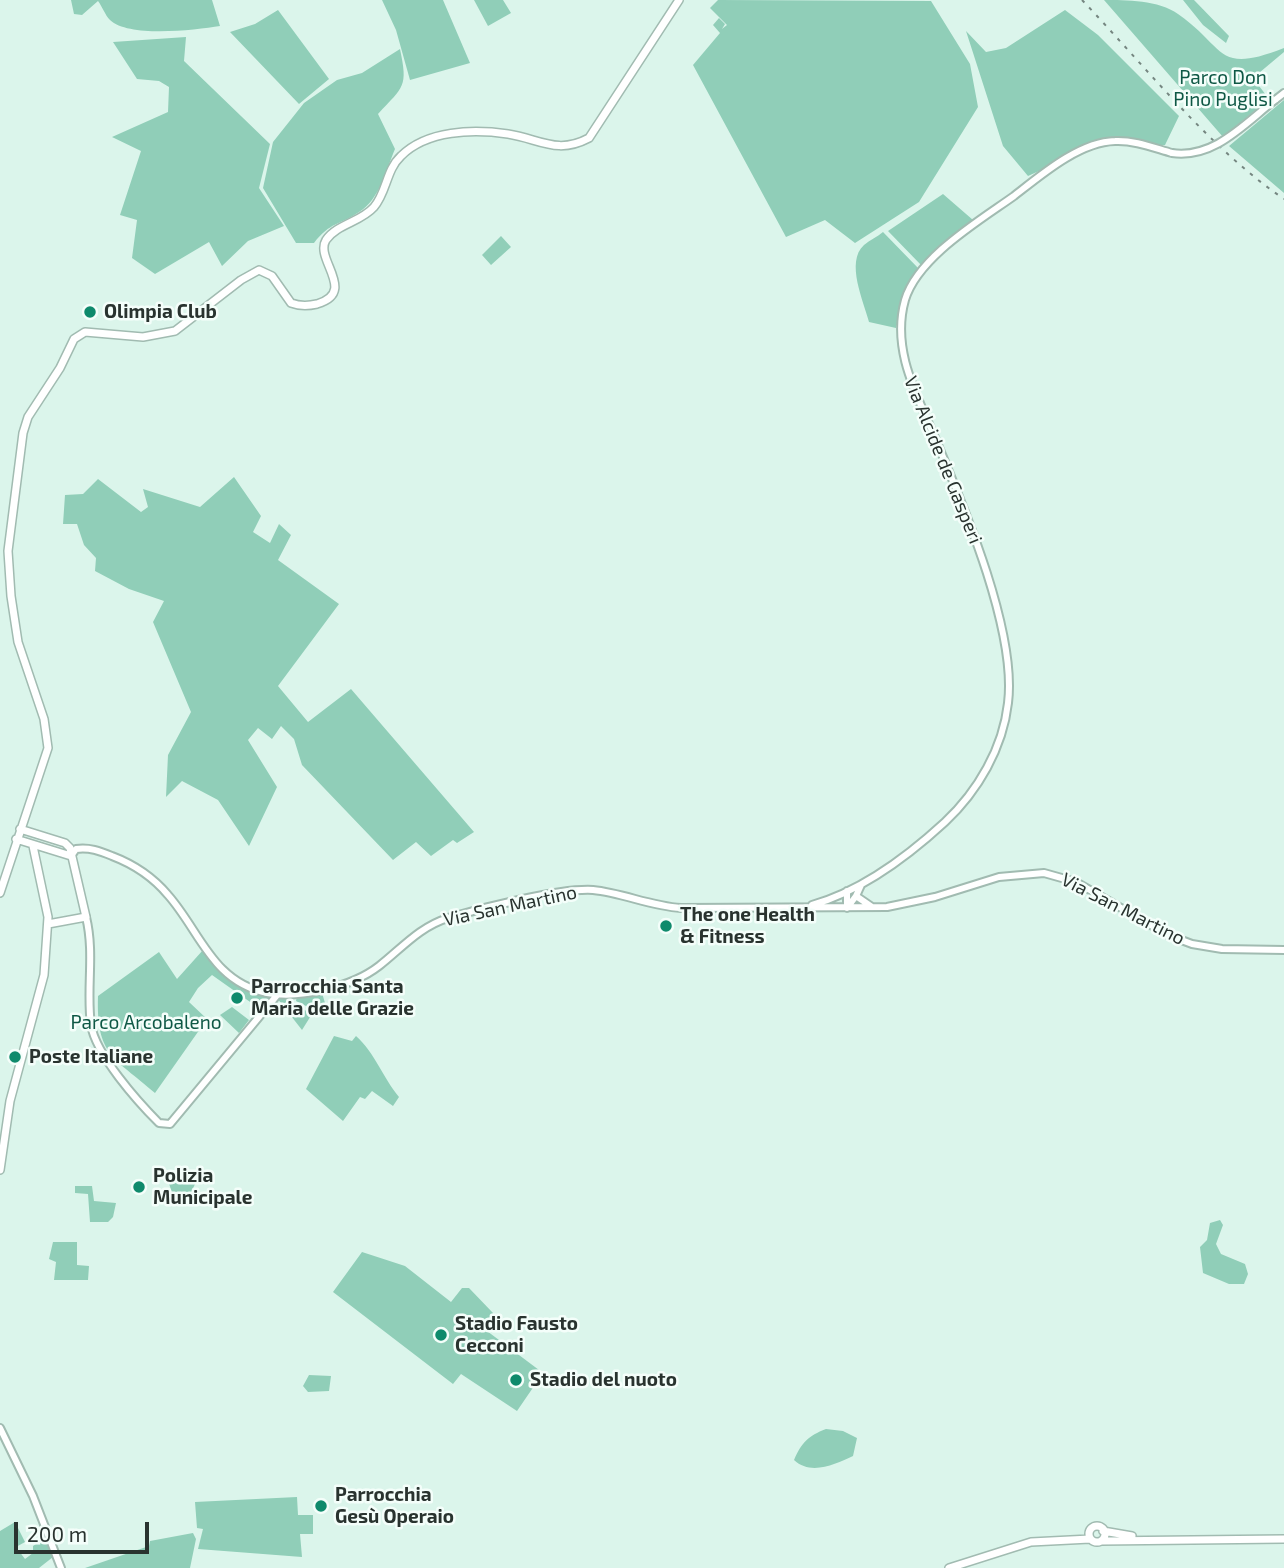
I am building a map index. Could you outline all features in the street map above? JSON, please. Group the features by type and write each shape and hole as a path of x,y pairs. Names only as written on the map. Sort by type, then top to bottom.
{"main road":[{"path":"0,893 16,839 45,765 48,746 45,722 18,642 8,551 28,417 60,368 74,339 85,332 143,337 175,331 241,280 259,270 268,273 288,301 294,305 316,304 331,294 335,278 323,253 326,240 375,206 392,167 414,146 468,132 510,135 551,146 573,147 589,138 679,0"},
{"path":"20,829 67,844 71,856 86,917 48,924"},
{"path":"16,839 34,849 71,856"},
{"path":"0,1170 10,1101 42,989 48,924 34,849"},
{"path":"1059,1539 1097,1527 1114,1535 1150,1539"},
{"path":"1090,1530 1090,1539"},
{"path":"1101,1541 1104,1531"},
{"path":"950,1568 1031,1542 1059,1539 1284,1539"}],"street":[{"name":"Via Alcide de Gasperi","path":"803,907 861,884 921,844 970,796 986,770 1001,733 1009,697 1004,651 984,567 962,503 904,362 900,326 907,294 931,260 1032,183 1087,149 1121,141 1171,153 1194,154 1216,146 1284,93"},
{"path":"71,856 78,849 95,850 125,862 145,874 168,895 202,947 233,977 249,987 278,994 170,1124 159,1123 136,1098 93,1031 92,948 86,917"},
{"name":"Via San Martino","path":"278,994 320,989 362,976 419,932 441,920 565,892 599,891 648,905 681,908 881,908 935,897 1009,875 1048,874 1080,884 1186,942 1222,949 1284,950"},
{"path":"847,908 861,884"},
{"path":"847,891 847,908"},
{"path":"856,896 867,905 881,908"},
{"path":"0,1428 33,1496 61,1568"}],"green space":[{"path":"71,0 212,0 220,26 163,31 132,29 119,26 110,20 98,1 82,15 74,14"},
{"path":"382,0 443,0 470,63 410,80 396,30"},
{"path":"474,0 503,0 511,13 488,26"},
{"path":"718,0 931,1 970,64 978,107 919,202 855,243 825,220 786,237 693,65 720,33 713,25 719,18 725,24 722,29 727,25 710,8"},
{"name":"Parco Don Pino Puglisi","path":"1104,0 1142,2 1170,9 1194,26 1224,54 1233,58 1262,56 1284,48 1284,52 1253,78 1269,99 1223,137"},
{"path":"1183,0 1194,0 1229,36 1226,43 1203,25"},
{"path":"278,10 329,79 299,104 230,32 255,24"},
{"path":"1065,10 1098,35 1179,116 1165,145 1096,145 1028,176 1003,146 966,31 986,52 1006,48"},
{"path":"186,37 184,61 270,144 259,188 284,226 248,241 222,266 209,242 155,274 132,258 137,220 120,215 141,151 112,137 168,112 169,87 159,81 137,79 113,42"},
{"path":"400,49 404,71 402,85 378,114 395,149 377,192 366,206 330,227 314,243 296,243 263,188 273,142 304,103 337,80 362,73"},
{"path":"1284,100 1284,193 1229,146"},
{"path":"943,194 973,220 921,265 888,231"},
{"path":"883,232 919,269 908,284 896,328 869,322 856,272 859,252 864,245"},
{"path":"501,236 511,247 491,265 482,255"},
{"path":"234,477 261,516 253,532 270,543 279,524 291,535 278,560 339,604 278,686 308,722 351,689 474,832 457,843 453,840 431,856 416,842 393,860 302,765 294,739 281,726 272,739 258,728 248,740 277,787 249,846 218,800 182,781 166,797 168,755 191,712 153,622 164,601 129,589 95,571 96,558 84,545 77,524 63,524 65,495 83,494 98,479 141,512 148,507 143,489 200,507"},
{"name":"Parco Arcobaleno","path":"203,950 247,988 280,996 312,1014 302,1030 277,998 260,1009 212,975 198,988 189,1002 207,1019 155,1093 118,1062 104,1044 98,1016 98,996 159,952 177,979"},
{"path":"322,993 325,1003 320,1013 296,1001 297,996"},
{"path":"232,1007 249,1020 239,1033 220,1015"},
{"path":"334,1036 352,1041 356,1036 363,1043 399,1097 393,1106 372,1091 365,1099 360,1097 343,1121 306,1089"},
{"path":"166,1174 195,1184 188,1200 172,1193"},
{"path":"75,1186 92,1186 94,1201 116,1203 113,1217 108,1222 90,1222 88,1194 75,1193"},
{"path":"1220,1220 1223,1225 1216,1244 1221,1254 1245,1264 1248,1274 1244,1284 1229,1284 1203,1273 1200,1247 1207,1240 1210,1223"},
{"path":"53,1242 77,1242 77,1265 89,1266 88,1280 54,1280 56,1262 49,1259"},
{"name":"Stadio Fausto Cecconi","path":"362,1252 405,1266 451,1302 462,1288 469,1288 493,1313 483,1328 543,1373 517,1411 461,1374 453,1384 333,1292"},
{"path":"309,1375 331,1376 329,1391 308,1392 303,1386"},
{"path":"826,1429 843,1431 857,1438 853,1456 816,1468 801,1465 794,1460 806,1440"},
{"path":"297,1497 298,1515 313,1515 313,1534 300,1534 302,1557 198,1549 203,1529 197,1528 195,1502"},
{"path":"15,1522 25,1542 16,1547 25,1559 33,1553 33,1546 45,1538 53,1557 39,1568 0,1568 0,1531"},
{"path":"193,1533 196,1539 190,1568 85,1568 149,1546 150,1541"}],"railway":[{"path":"1082,0 1204,131 1256,179 1284,199"}],"place":[{"name":"Olimpia Club","path":"90,312"},
{"name":"The one Health & Fitness","path":"666,926"},
{"name":"Parrocchia Santa Maria delle Grazie","path":"237,998"},
{"name":"Poste Italiane","path":"15,1057"},
{"name":"Polizia Municipale","path":"139,1187"},
{"name":"Stadio Fausto Cecconi","path":"441,1335"},
{"name":"Stadio del nuoto","path":"516,1380"},
{"name":"Parrocchia Gesù Operaio","path":"321,1506"}]}
